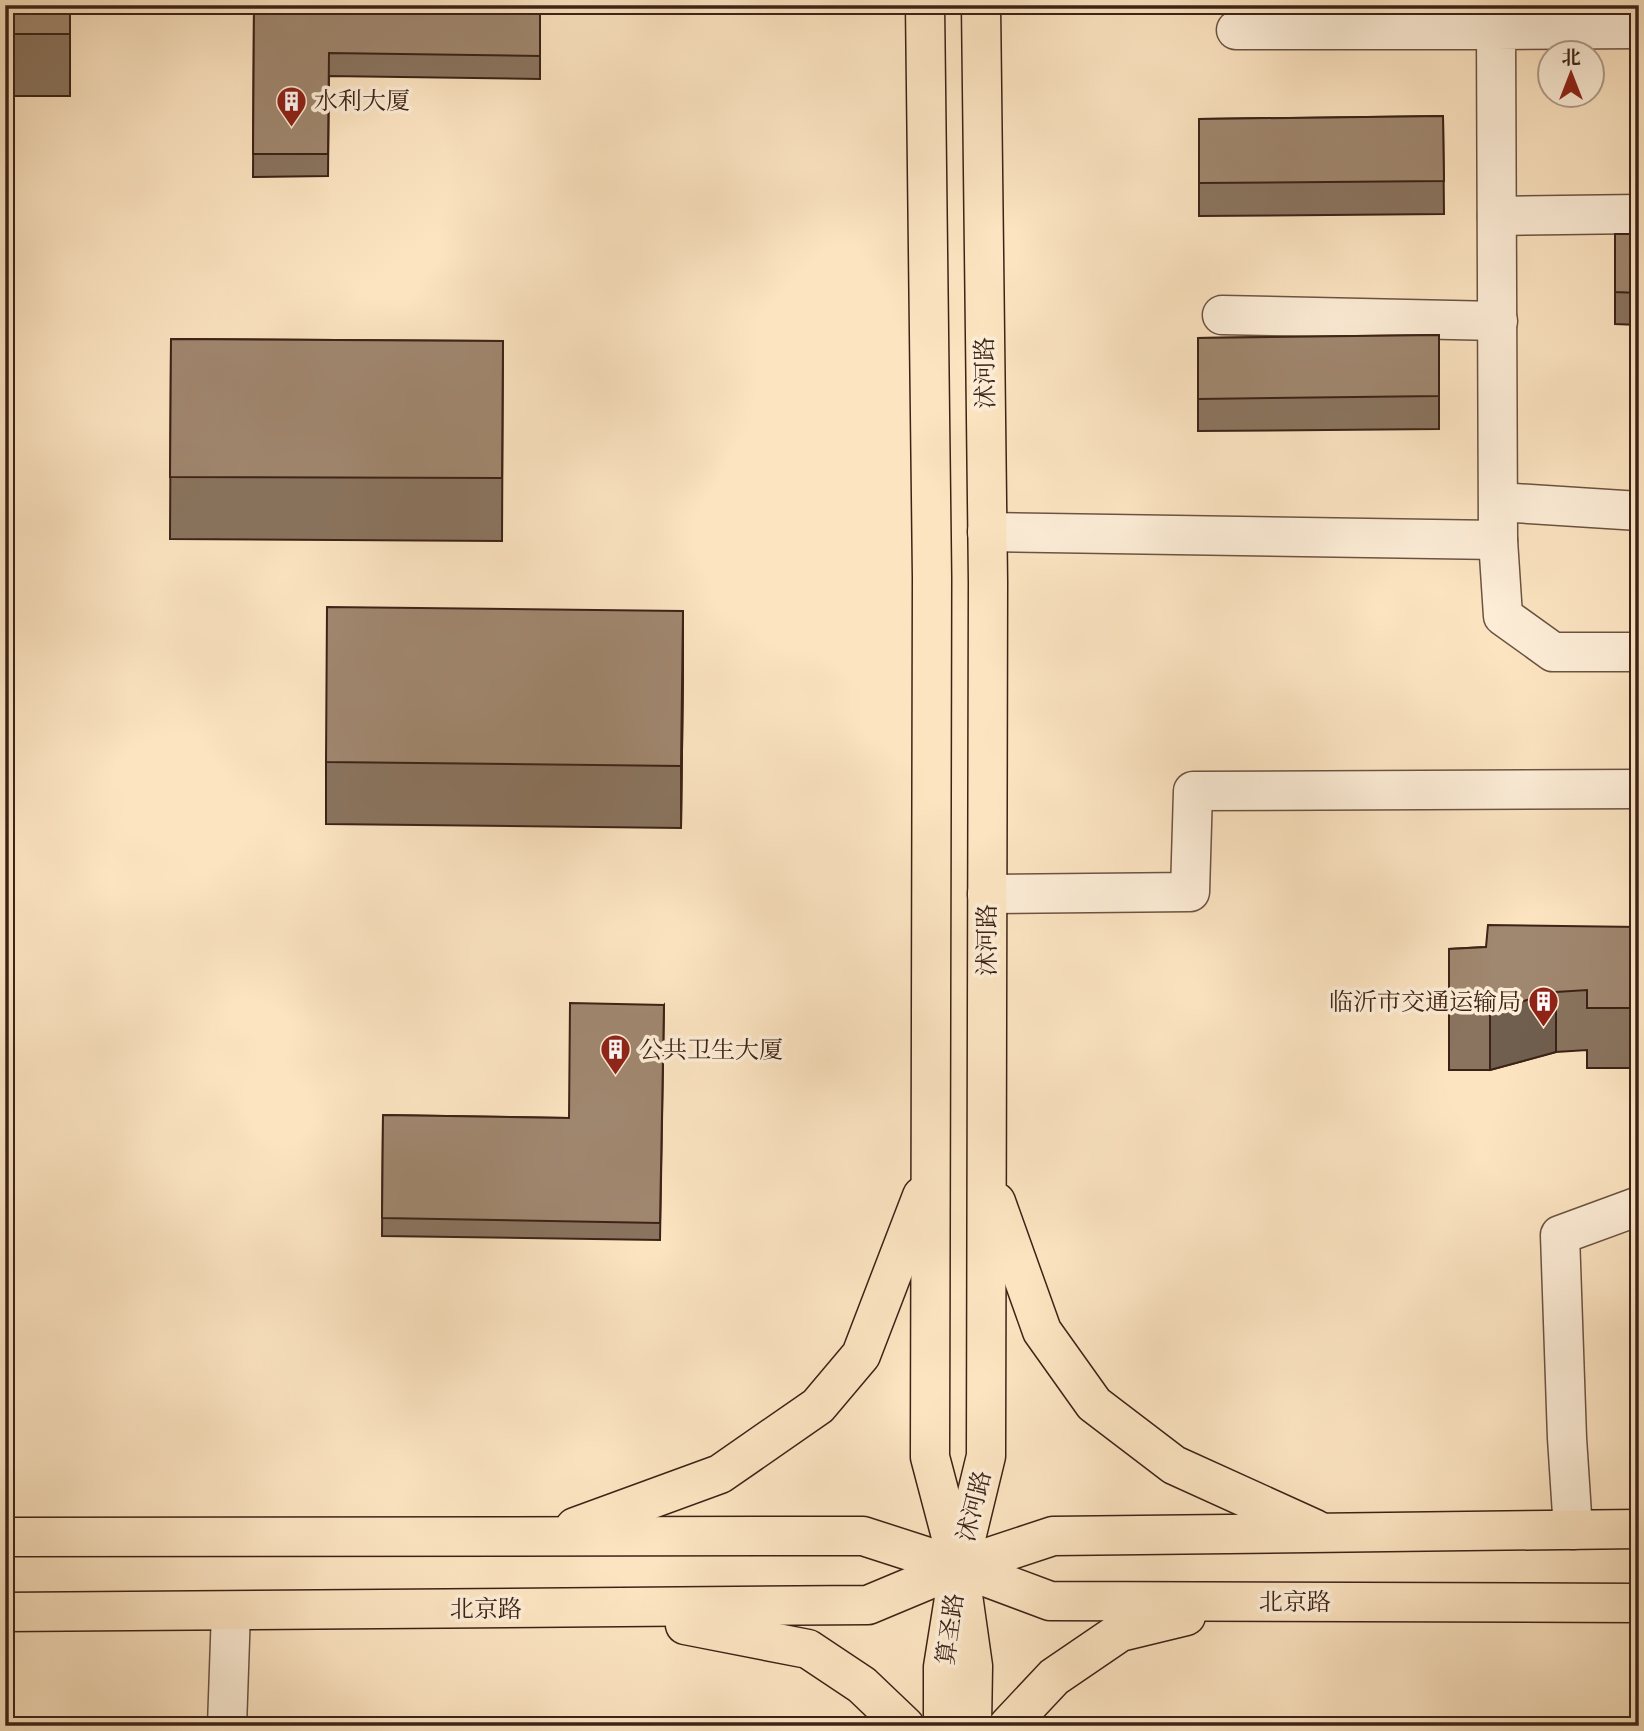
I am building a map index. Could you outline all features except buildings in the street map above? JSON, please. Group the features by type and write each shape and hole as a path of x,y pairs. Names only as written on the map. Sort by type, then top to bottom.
{"main road":[{"name":"沭河路","path":"925,5 932,578 930,1457 958,1566"},
{"name":"沭河路","path":"958,1566 986,1456 987,532 981,5"},
{"path":"550,1537 720,1474 818,1406 861,1355 930,1175"},
{"path":"986,1175 1042,1331 1094,1404 1174,1465 1327,1534"},
{"name":"北京路","path":"5,1612 868,1605 958,1566 1053,1536 1639,1530"},
{"name":"北京路","path":"5,1537 863,1536 958,1566 1051,1601 1639,1603"},
{"name":"算圣路","path":"943,1726 943,1667 958,1566"},
{"name":"算圣路","path":"958,1566 973,1666 972,1726"},
{"path":"1008,1726 1054,1677 1120,1632 1241,1602"},
{"path":"576,1608 725,1631 808,1649 862,1685 905,1726"}],"street":[{"path":"1236,30 1639,29"},
{"path":"1496,30 1498,540 1503,616 1553,652 1639,652"},
{"path":"1497,216 1639,214"},
{"path":"1222,315 1498,321"},
{"path":"1499,502 1639,511"},
{"path":"987,532 1498,540"},
{"path":"987,894 1190,892 1193,791 1639,789"},
{"path":"1573,1530 1560,1235 1639,1206"},
{"path":"228,1726 231,1611"}],"place":[{"name":"水利大厦","path":"291,128"},
{"name":"临沂市交通运输局","path":"1544,1029"},
{"name":"公共卫生大厦","path":"616,1077"}]}
